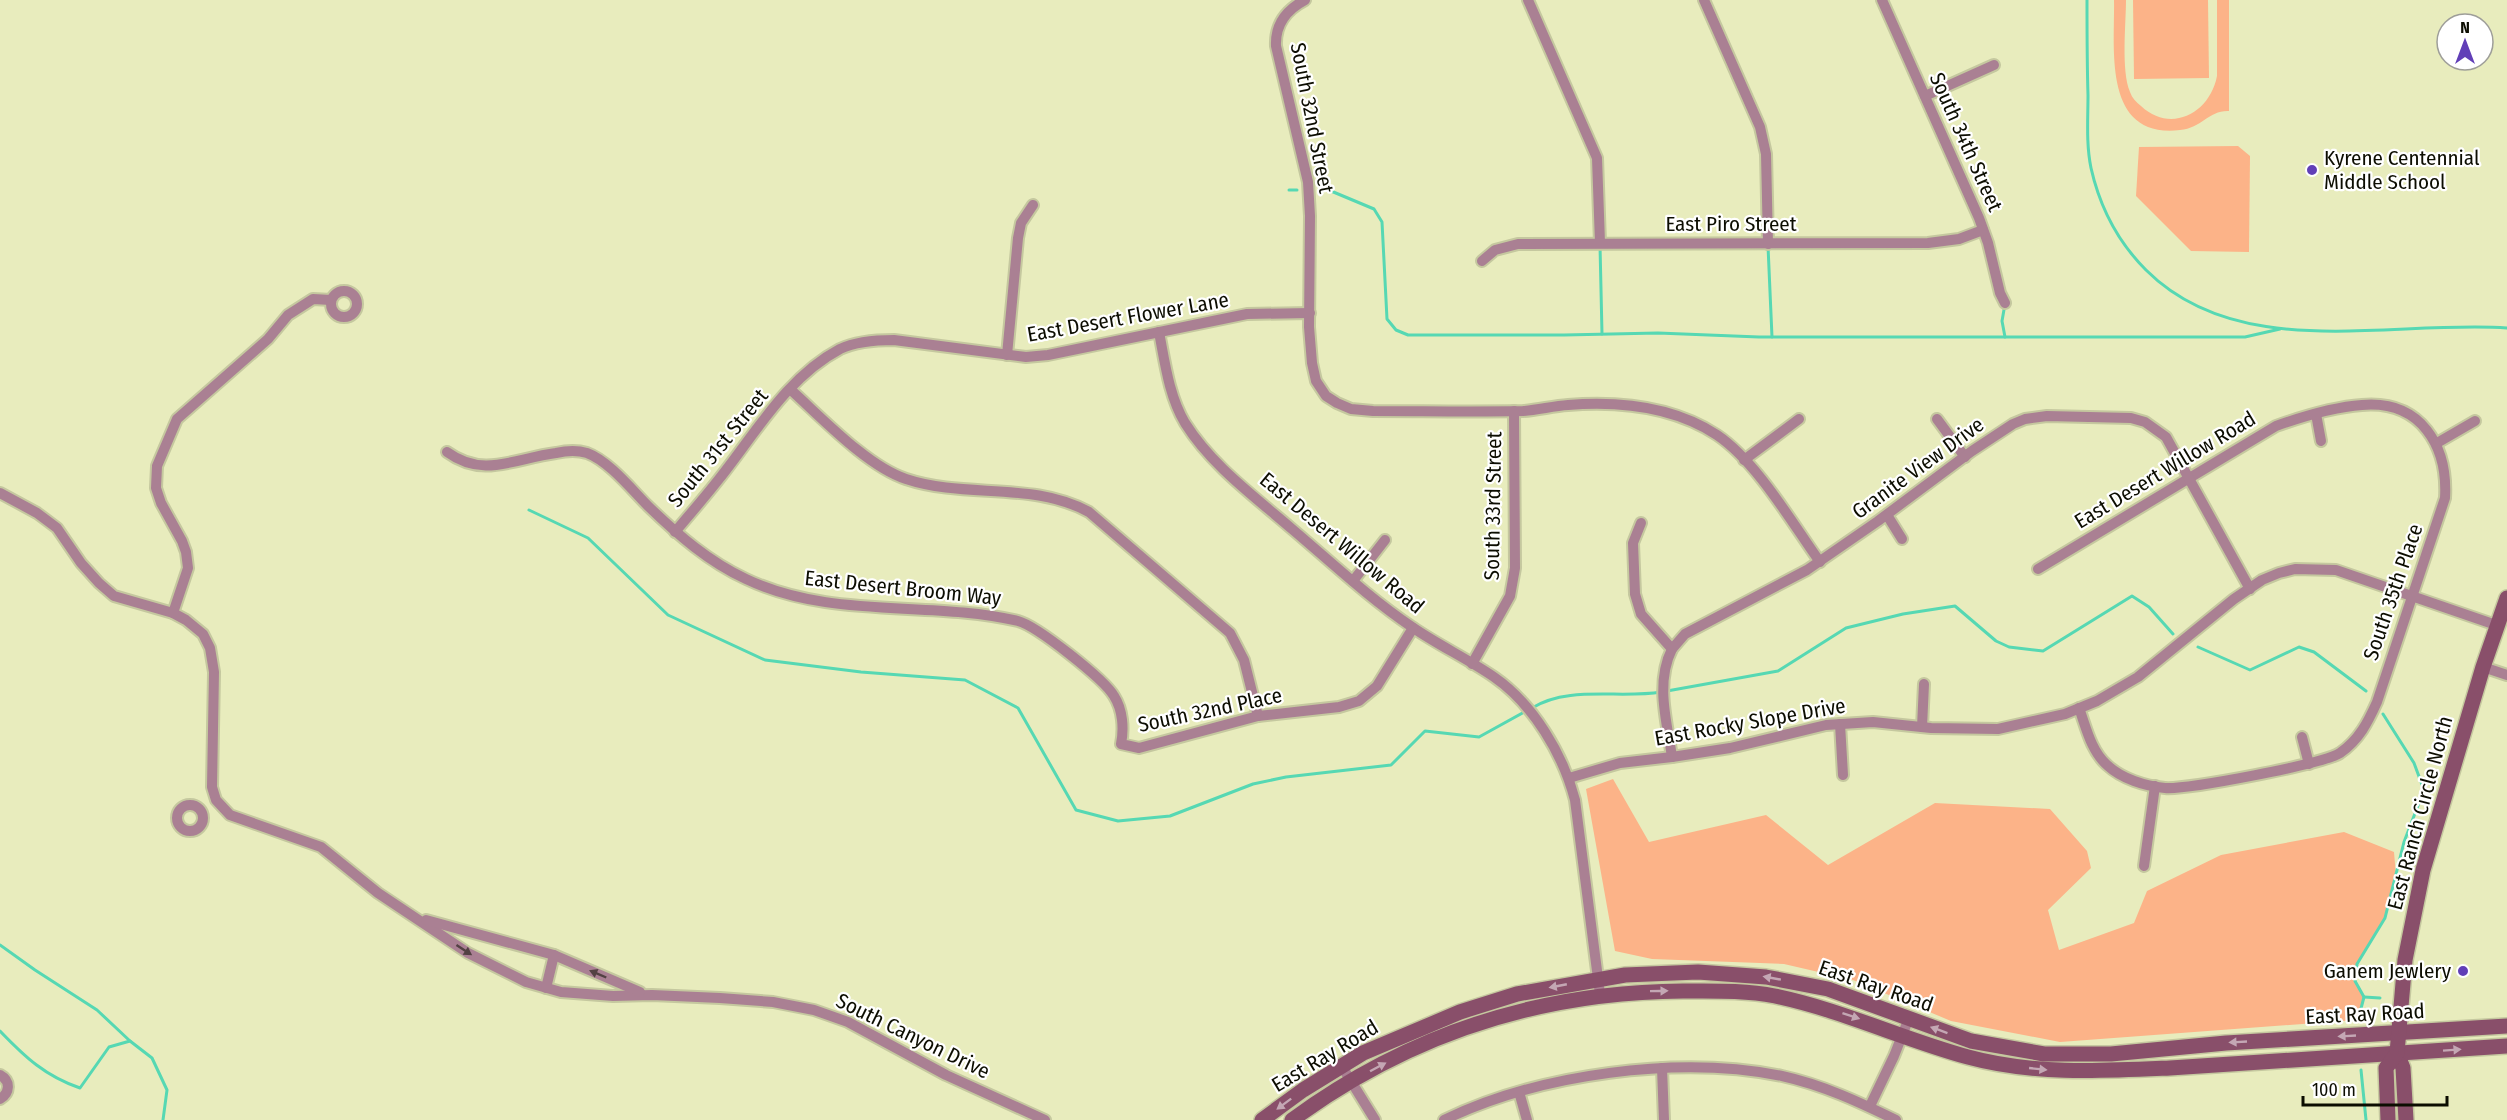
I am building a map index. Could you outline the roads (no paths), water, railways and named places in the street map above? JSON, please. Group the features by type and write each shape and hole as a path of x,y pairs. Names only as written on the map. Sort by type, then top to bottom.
{"main road":[{"name":"East Ranch Circle North","path":"2398,1044 2405,960 2423,870 2483,667 2507,598"},
{"name":"East Ray Road","path":"1262,1120 1341,1065 1363,1053 1481,1004 1517,994 1599,978 1698,972 1750,975 1828,989 1971,1041 2044,1054 2111,1054 2226,1043 2507,1046"},
{"name":"East Ray Road","path":"1293,1120 1352,1080 1415,1047 1465,1027 1525,1009 1600,994 1700,991 1771,995 1834,1011 1970,1057 2046,1070 2115,1071 2398,1044 2507,1026"},
{"path":"2388,1120 2386,1068 2398,1044"},
{"path":"2398,1044 2403,1068 2406,1120"}],"street":[{"name":"South 32nd Street","path":"1305,0 1293,6 1280,21 1275,36 1308,182 1312,363 1316,381 1326,396 1351,409 1514,411"},
{"path":"1528,0 1597,158 1600,243"},
{"path":"1704,0 1760,127 1766,154 1768,244"},
{"name":"South 34th Street","path":"1882,0 1983,230 2006,303"},
{"path":"1924,96 1994,65"},
{"path":"1007,355 1018,238 1021,223 1033,204"},
{"name":"East Piro Street","path":"1482,261 1504,246 1600,243 1928,243 1959,238 1983,230"},
{"path":"173,613 186,575 186,552 161,503 156,488 157,466 177,419 187,407 268,339 288,315 313,299 331,300"},
{"name":"East Desert Flower Lane","path":"791,390 814,367 842,348 876,340 894,340 1026,357 1048,355 1247,314 1310,313"},
{"name":"East Desert Willow Road","path":"1159,332 1174,400 1185,422 1207,454 1353,581 1413,628 1513,692 1540,727 1569,778"},
{"path":"791,390 879,466 905,479 927,485 1050,496 1072,503 1089,512 1230,633 1244,660 1258,716"},
{"name":"South 31st Street","path":"675,532 720,479 764,418 791,390"},
{"name":"East Desert Willow Road","path":"2038,569 2276,426 2316,414 2364,404 2387,406 2418,422 2437,443"},
{"path":"1514,411 1569,405 1625,405 1664,412 1693,422 1718,436 1744,460 1820,562"},
{"name":"South 33rd Street","path":"1472,664 1510,596 1515,568 1514,411"},
{"path":"2316,414 2321,441"},
{"name":"Granite View Drive","path":"1672,649 1685,634 1820,562 2013,424 2025,419 2047,416 2131,418 2145,422 2166,436 2250,589"},
{"path":"1744,460 1799,419"},
{"path":"1937,419 1965,457"},
{"path":"2437,443 2475,421"},
{"name":"South 35th Place","path":"2309,764 2327,759 2348,745 2359,735 2369,720 2445,498 2446,477 2437,443"},
{"name":"East Desert Broom Way","path":"447,452 460,462 483,467 550,453 568,451 586,453 605,463 675,532 714,561 776,592 839,605 988,616 1021,622 1043,633 1114,696 1124,729 1121,744"},
{"path":"0,493 37,513 57,528 81,563 99,584 114,596 173,613 203,634 210,648 214,672 212,787 216,800 201,811"},
{"path":"1887,515 1902,539"},
{"path":"1641,523 1633,543 1635,594 1641,615 1672,649 1665,662 1663,684 1672,758"},
{"path":"1353,581 1385,540"},
{"name":"East Rocky Slope Drive","path":"1569,778 1620,763 1672,758 1730,748 1810,728 1840,724 1873,722 1922,727 1998,729 2065,714 2097,701 2138,677 2250,589 2279,573 2315,568 2336,570 2496,626"},
{"name":"South 32nd Place","path":"1121,744 1139,748 1258,716 1339,707 1359,701 1377,686 1413,628"},
{"path":"2483,667 2507,675"},
{"path":"1922,727 1924,684"},
{"path":"2079,708 2092,746 2106,764 2120,775 2142,784 2168,788 2209,783 2309,764 2302,737"},
{"path":"1840,724 1844,775"},
{"path":"1569,778 1575,800 1600,994"},
{"path":"2144,866 2155,786"},
{"name":"South Canyon Drive","path":"216,800 230,814 321,848 378,893 468,953 526,982 561,992 773,1002 814,1010 848,1022 946,1076 1045,1120"},
{"name":"South Canyon Drive","path":"416,917 554,955 632,990 652,995"},
{"path":"546,988 554,955"},
{"path":"1869,1106 1909,1018"},
{"path":"1341,1065 1375,1120"},
{"path":"1662,1068 1664,1120"},
{"path":"1444,1120 1519,1092 1598,1075 1662,1068 1732,1070 1781,1076 1816,1085 1869,1106 1896,1120"},
{"path":"0,1075 7,1081 8,1087 5,1096 0,1099"},
{"path":"1519,1092 1527,1120"}],"waterway":[{"path":"2087,0 2088,150 2099,197 2118,236 2126,247 2146,270 2183,299 2225,317 2270,327 2317,331 2507,328"},
{"path":"1289,190 1297,190"},
{"path":"1331,191 1374,209 1382,222 1387,319 1396,330 1408,335 1658,333 1759,337 2245,337 2280,329"},
{"path":"1600,245 1602,334"},
{"path":"1768,246 1772,337"},
{"path":"2005,304 2002,321 2005,337"},
{"path":"529,510 588,538 668,615 765,660 861,672 965,680 1018,708 1076,810 1118,821 1170,816 1253,784 1286,777 1391,765 1425,731 1479,737 1526,711"},
{"path":"1667,691 1778,671 1846,628 1903,614 1955,606 1996,641 2009,647 2043,651 2132,596 2149,607 2173,634"},
{"path":"2198,647 2250,670 2299,647 2314,652 2366,691"},
{"path":"1532,708 1546,701 1578,695 1661,692"},
{"path":"2358,1020 2364,997 2355,981 2357,964 2385,918 2404,842 2424,790 2414,763 2383,714"},
{"path":"0,945 97,1010 130,1041"},
{"path":"2364,997 2380,998"},
{"path":"0,1031 36,1065 56,1078 80,1088 109,1047 130,1041 152,1058 167,1090 163,1120"},
{"path":"2361,1070 2366,1120"}],"place":[{"name":"Kyrene Centennial Middle School","path":"2312,170"},
{"name":"Ganem Jewlery","path":"2463,971"}]}
